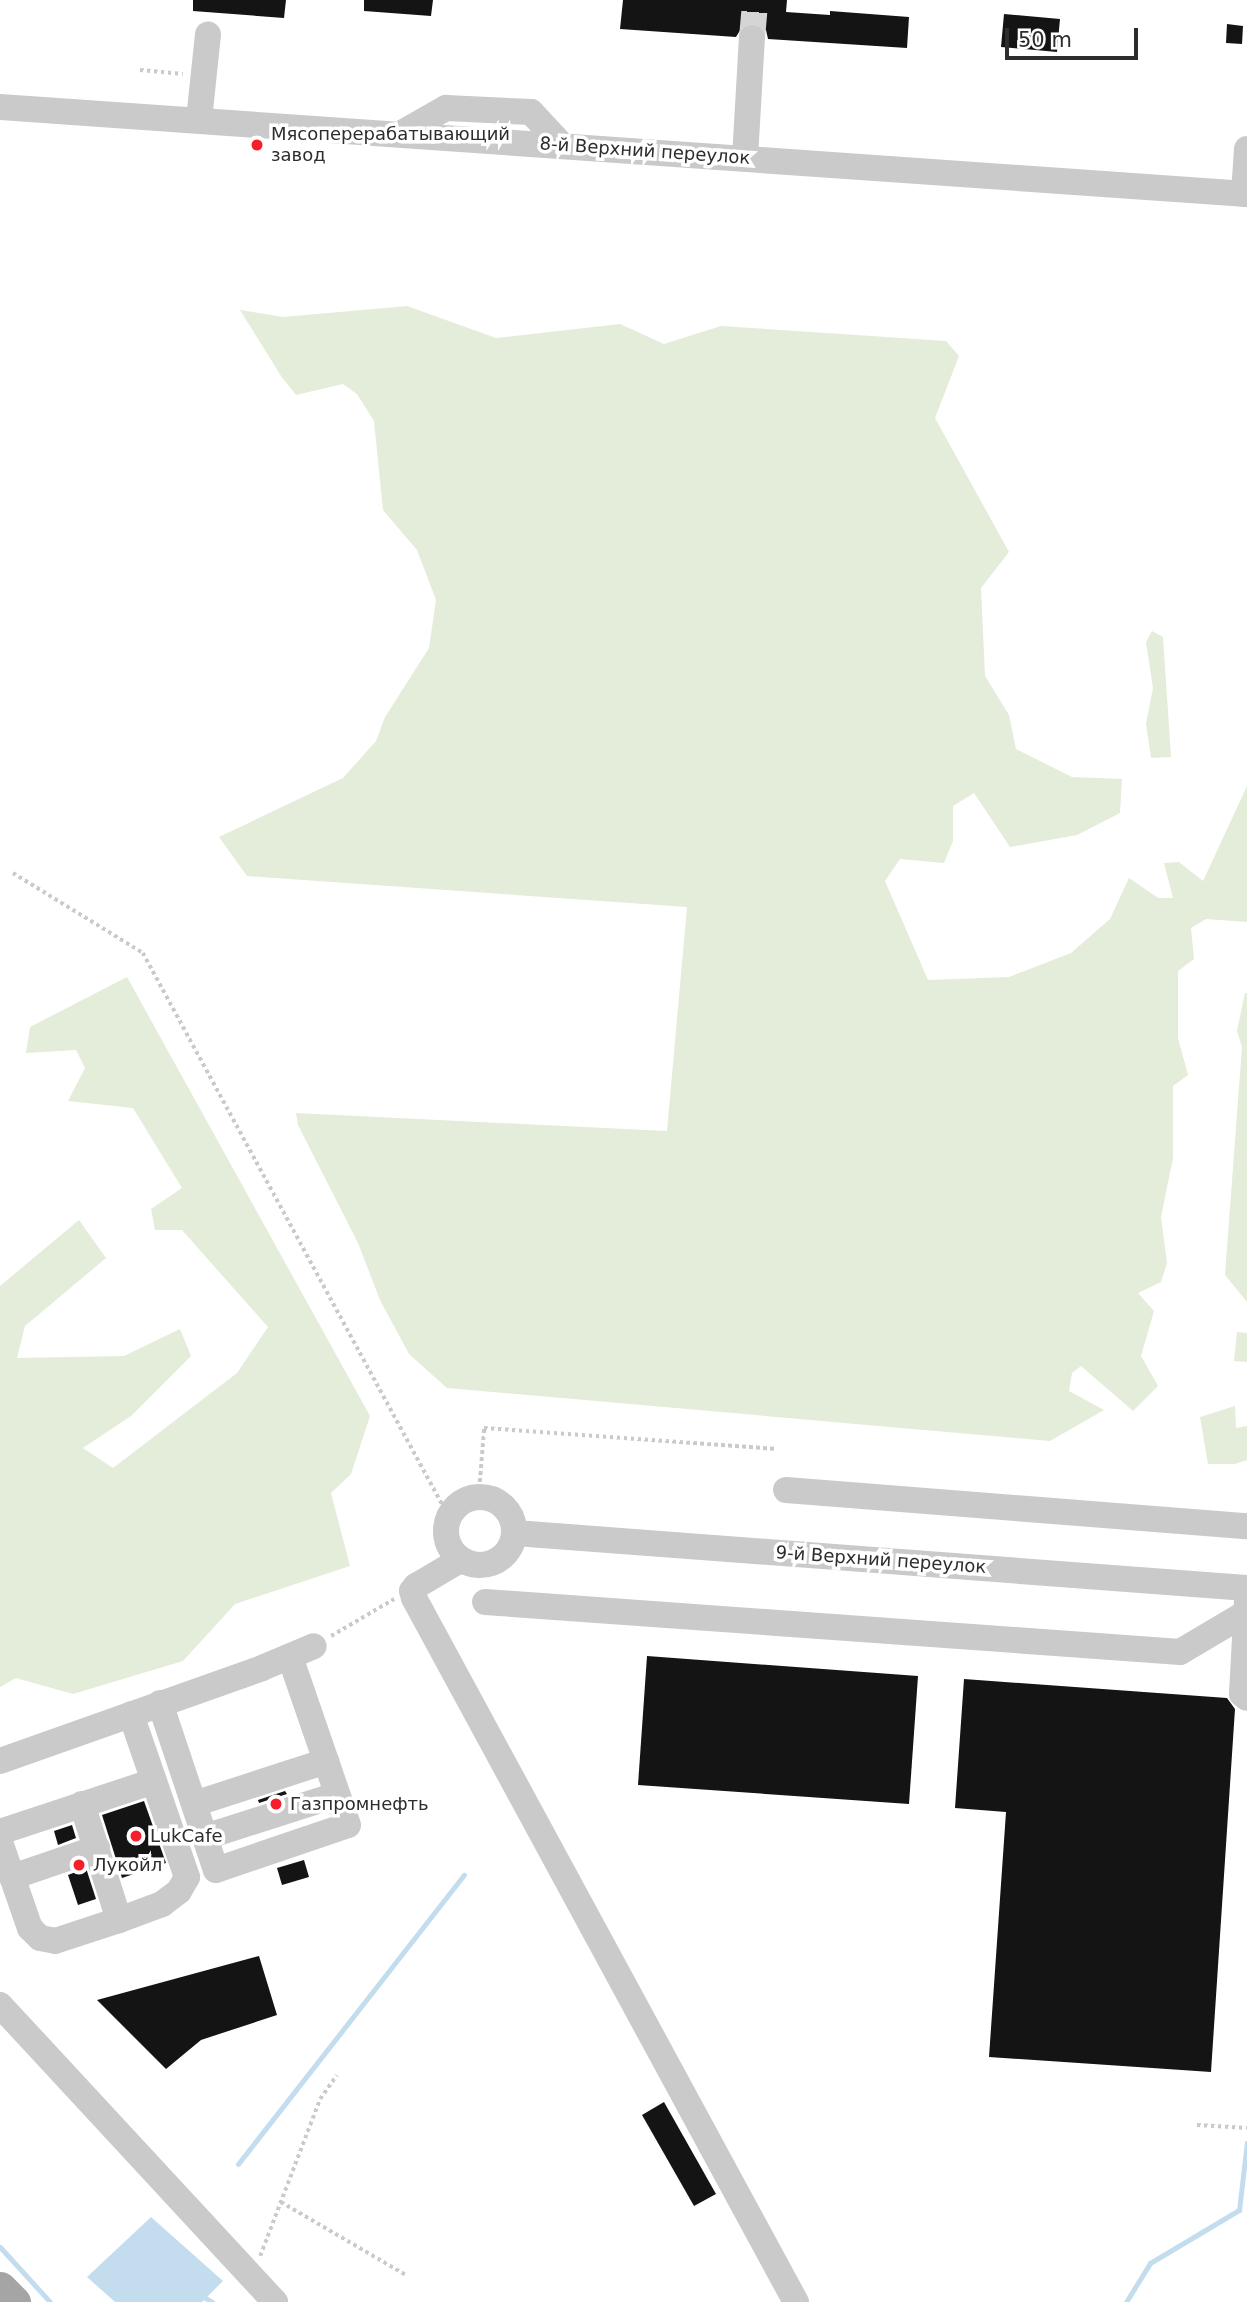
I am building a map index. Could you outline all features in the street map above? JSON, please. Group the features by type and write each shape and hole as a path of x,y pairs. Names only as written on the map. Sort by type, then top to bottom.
{"main road":[{"path":"0,2288 14,2302"}],"street":[{"path":"199,120 208,34"},
{"path":"745,158 752,38"},
{"name":"8-й Верхний переулок","path":"0,107 1246,194"},
{"path":"1246,194 1247,149"},
{"path":"786,1490 1247,1526"},
{"path":"478,1496 493,1498 505,1506 513,1518 511,1547 501,1558 488,1564 474,1565 460,1560 450,1549 445,1536 446,1521 453,1508 464,1499 478,1496"},
{"name":"9-й Верхний переулок","path":"514,1533 1247,1599"},
{"path":"460,1560 412,1591 796,2302"},
{"path":"485,1602 1180,1652 1247,1599"},
{"path":"1247,1599 1242,1694 1247,1698"},
{"path":"0,1761 314,1646"},
{"path":"160,1703 216,1870 348,1825 290,1657"},
{"path":"0,1842 30,1928 40,1938 55,1941 119,1920 162,1904 179,1891 187,1877 131,1714"},
{"path":"194,1804 326,1761"},
{"path":"0,1832 154,1781"},
{"path":"82,1804 119,1920"},
{"path":"12,1877 97,1847"},
{"path":"0,2005 275,2302"}],"path":[{"path":"140,70 185,74"},
{"path":"13,873 143,953 442,1504"},
{"path":"479,1489 484,1428 774,1450"},
{"path":"314,1646 412,1591"},
{"path":"251,2277 320,2099 337,2075"},
{"path":"1197,2125 1247,2128"},
{"path":"281,2202 406,2276"}],"green space":[{"path":"407,306 496,338 620,324 664,344 721,326 946,341 959,356 935,418 1009,552 981,588 985,676 1009,715 1016,749 1072,777 1122,779 1120,813 1077,835 1010,847 974,793 953,806 953,841 944,863 900,859 885,881 928,980 1009,977 1071,953 1110,919 1129,878 1158,898 1173,898 1164,863 1179,862 1203,881 1247,786 1247,922 1206,919 1191,928 1194,959 1178,971 1178,1038 1188,1075 1173,1086 1173,1158 1161,1217 1167,1263 1161,1282 1138,1293 1154,1311 1141,1356 1158,1386 1133,1411 1081,1366 1072,1373 1069,1391 1104,1410 1050,1441 447,1388 409,1354 380,1300 358,1243 298,1125 296,1113 667,1131 687,907 247,876 219,837 343,778 376,741 385,717 429,648 436,600 417,550 383,510 374,421 357,394 343,384 296,395 240,310 283,317"},
{"path":"1152,631 1163,637 1171,757 1151,758 1146,724 1153,688 1146,642"},
{"path":"127,977 370,1416 351,1474 331,1493 350,1566 235,1604 183,1661 73,1694 16,1678 0,1687 0,1286 79,1220 106,1258 25,1326 17,1358 124,1356 180,1329 191,1356 131,1416 83,1448 113,1468 237,1373 268,1327 182,1230 155,1230 151,1209 182,1188 133,1108 68,1101 85,1068 76,1050 26,1053 30,1027"},
{"path":"1245,993 1247,1302 1225,1275 1242,1047 1237,1031"},
{"path":"1237,1332 1247,1333 1247,1362 1234,1361"},
{"path":"1235,1406 1236,1428 1247,1426 1247,1460 1235,1464 1208,1464 1200,1417"}],"water":[{"path":"151,2217 223,2281 202,2302 115,2302 87,2277"}],"building":[{"path":"193,0 286,0 284,18 193,11"},
{"path":"364,0 433,0 431,16 364,11"},
{"path":"623,0 787,0 786,12 830,15 830,11 909,17 907,48 768,39 766,30 754,22 744,24 736,37 620,29"},
{"path":"1004,14 1060,19 1057,52 1001,47"},
{"path":"1227,24 1243,26 1242,44 1226,43"},
{"path":"647,1656 918,1676 909,1804 638,1785"},
{"path":"964,1679 1227,1698 1235,1709 1211,2072 989,2057 1006,1812 955,1808"},
{"path":"285,1791 287,1794 259,1803 258,1800"},
{"path":"144,1801 166,1863 122,1878 102,1815"},
{"path":"72,1825 76,1838 58,1845 54,1831"},
{"path":"304,1860 309,1877 282,1885 277,1868"},
{"path":"86,1868 96,1899 78,1905 68,1875"},
{"path":"259,1956 277,2015 201,2040 166,2069 97,2000"},
{"path":"664,2102 716,2194 694,2206 642,2115"}],"waterway":[{"path":"238,2164 464,1875"},
{"path":"1126,2302 1150,2263 1239,2210 1247,2142"},
{"path":"0,2247 50,2302"},
{"path":"202,2296 212,2302"}],"tunnel":[{"path":"752,38 755,0"}],"place":[{"name":"Мясоперерабатывающий завод","path":"257,145"},
{"name":"Газпромнефть","path":"276,1804"},
{"name":"LukCafe","path":"136,1836"},
{"name":"Лукойл","path":"79,1865"}]}
